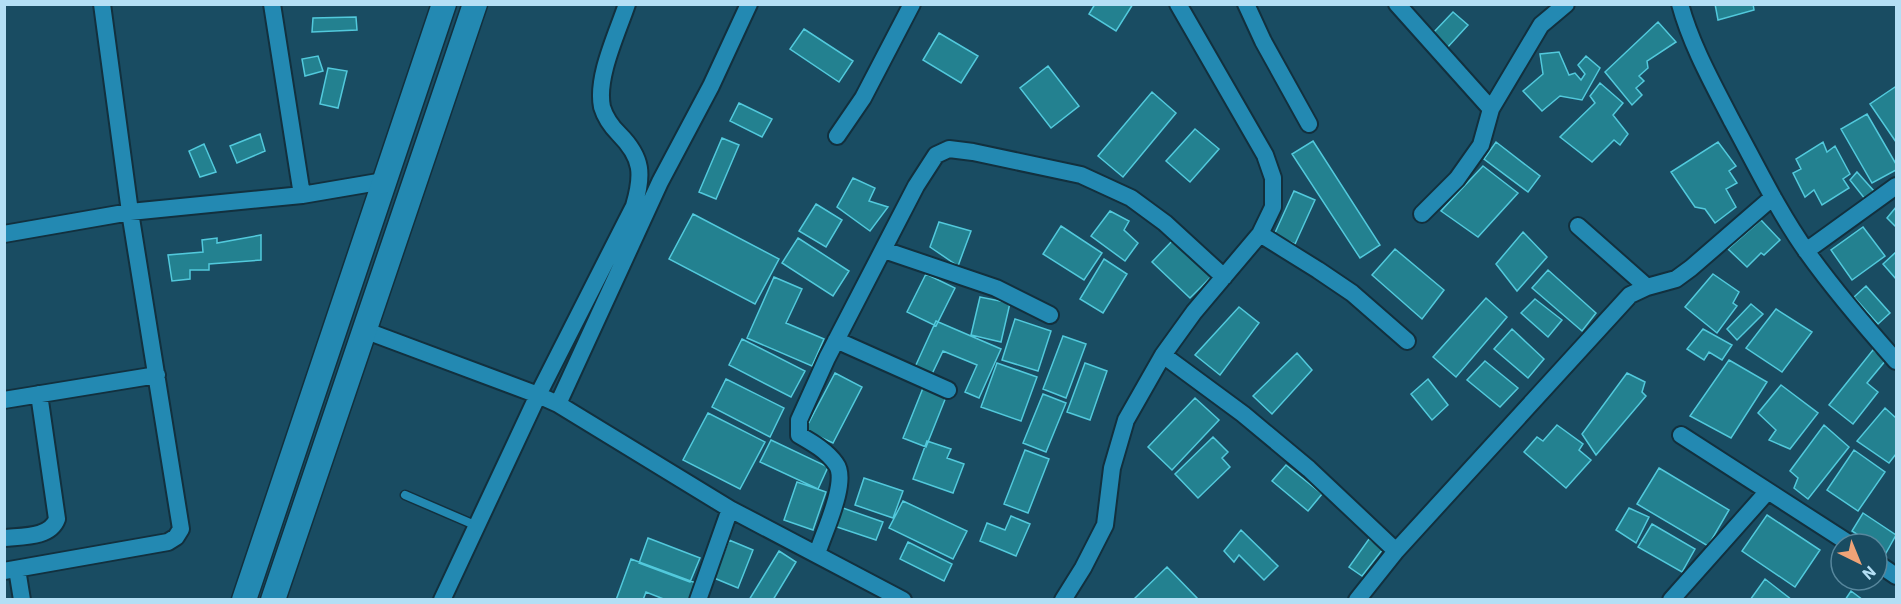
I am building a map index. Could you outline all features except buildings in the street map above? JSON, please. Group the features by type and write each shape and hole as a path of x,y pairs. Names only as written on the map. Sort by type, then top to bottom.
{"main road":[{"path":"244,600 444,4"},
{"path":"273,600 475,4"}],"street":[{"path":"22,600 11,570 168,542 176,537 181,529 130,212 102,4"},
{"path":"272,4 302,195"},
{"path":"442,600 538,395 633,206 640,184 640,168 630,146 612,127 603,110 600,91 627,4"},
{"path":"558,404 660,182 711,86 749,4"},
{"path":"837,136 863,98 912,4"},
{"path":"1063,600 1083,568 1105,525 1112,468 1126,420 1163,355 1194,312 1260,234 1274,207 1273,178 1265,154 1178,4"},
{"path":"1246,4 1263,41 1310,124"},
{"path":"1397,4 1491,109"},
{"path":"1422,214 1457,179 1481,145 1491,109 1541,25 1566,4"},
{"path":"1680,4 1686,24 1713,84 1773,197 1806,251 1860,321 1896,361"},
{"path":"817,554 841,484 838,466 822,449 799,435 799,420 836,340 916,186 936,155 949,149 973,152 1081,175 1131,198 1164,223 1224,277"},
{"path":"4,234 130,212 302,195 384,181"},
{"path":"1806,251 1896,186"},
{"path":"1357,600 1396,551 1630,295 1647,287 1676,279 1773,197"},
{"path":"1578,226 1647,287"},
{"path":"1260,234 1352,293 1407,341"},
{"path":"884,250 996,288 1050,315"},
{"path":"364,330 558,404 730,509 903,600"},
{"path":"836,340 948,390"},
{"path":"1163,355 1243,414 1309,469 1396,551"},
{"path":"4,400 157,375"},
{"path":"4,538 45,532 52,528 57,519 39,394"},
{"path":"1681,435 1831,532"},
{"path":"1674,599 1768,491"},
{"path":"699,600 730,509"}],"lane":[{"path":"405,495 477,526"}]}
